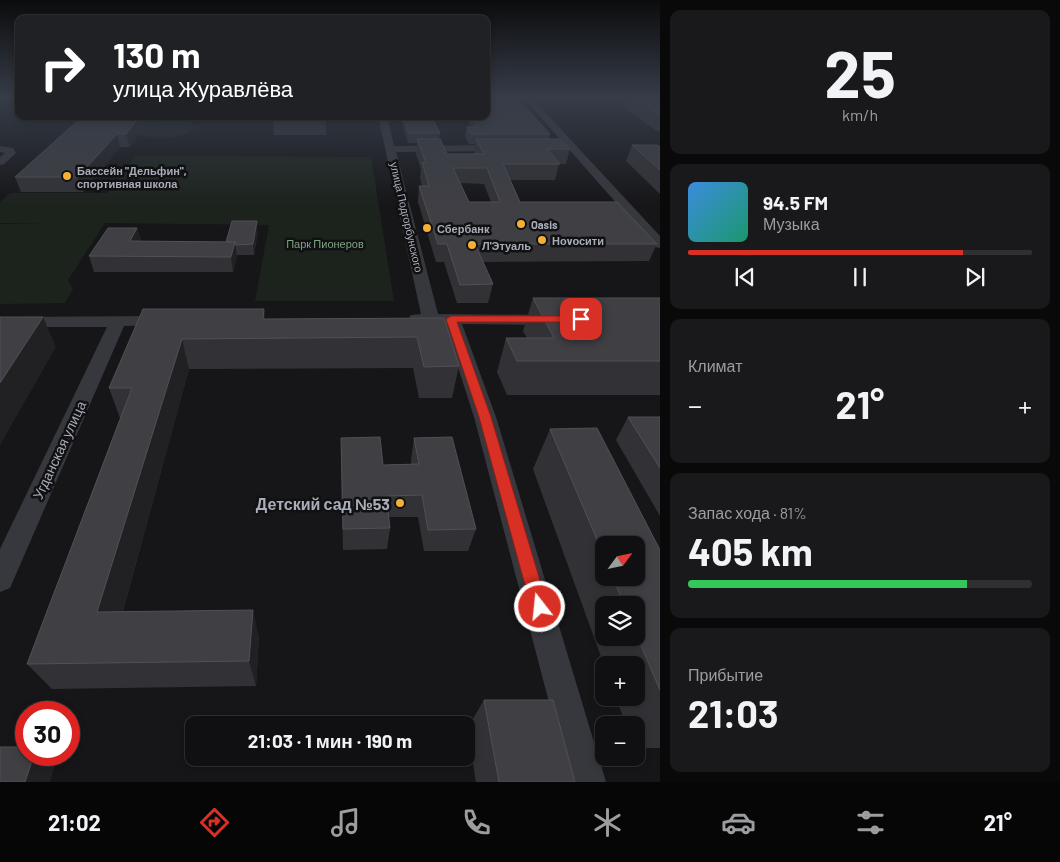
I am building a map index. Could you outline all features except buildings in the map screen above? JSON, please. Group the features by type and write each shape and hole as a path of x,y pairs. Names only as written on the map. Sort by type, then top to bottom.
{"street":[{"name":"улица Подгорбунского","path":"387,133 441,319 485,417 588,782"},
{"path":"560,133 660,244"},
{"path":"392,149 516,148"},
{"path":"554,148 573,148"},
{"path":"0,162 11,153 4,150"},
{"path":"400,320 571,320"},
{"path":"0,322 186,321"},
{"name":"Угданская улица","path":"0,579 118,322"}],"green space":[{"path":"137,133 187,133 168,138"},
{"name":"Парк Пионеров","path":"135,156 371,157 394,301 255,301 269,225 105,223 68,280 73,289 65,303 0,304 0,224 51,223 0,223 0,202 10,193 108,193"}],"place":[{"name":"Бассейн \"Дельфин\", спортивная школа","path":"67,176"},
{"name":"Oasis","path":"521,224"},
{"name":"Сбербанк","path":"427,228"},
{"name":"Ноvосити","path":"542,240"},
{"name":"Л'Этуаль","path":"472,245"},
{"name":"Детский сад №53","path":"400,503"}],"route":[{"path":"540,607 485,417 451,319 581,319"}]}
